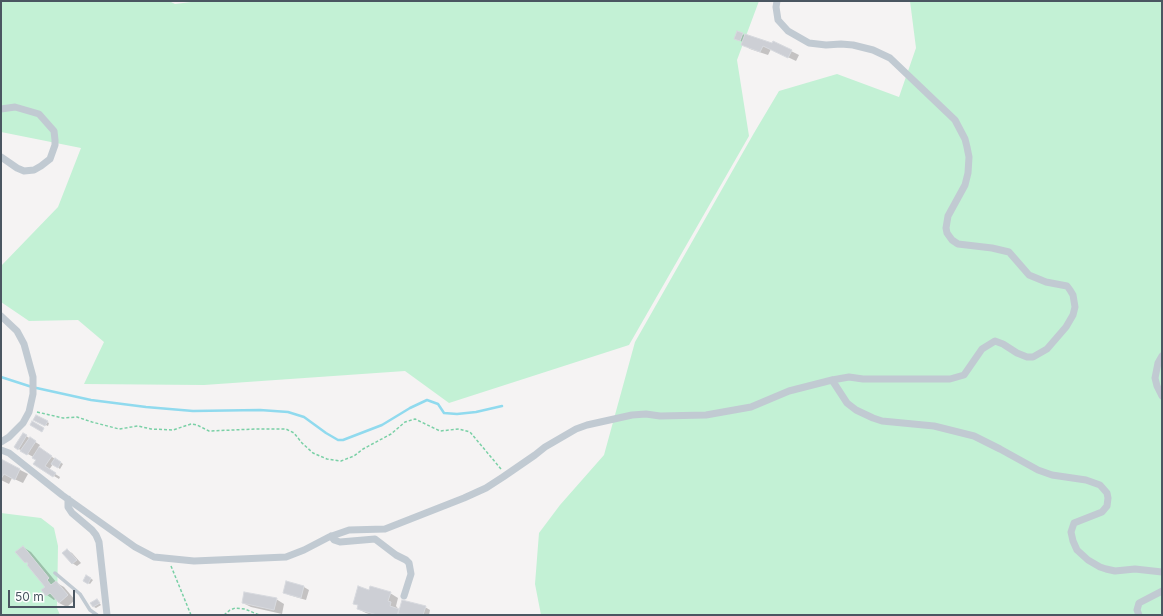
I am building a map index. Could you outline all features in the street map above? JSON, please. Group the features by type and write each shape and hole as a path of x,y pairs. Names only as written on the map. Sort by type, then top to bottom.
{"street":[{"path":"1,450 9,453 68,499 135,547 154,557 194,562 286,557 304,550 331,536 349,530 384,529 464,498 486,488 506,476 545,447 576,428 632,415 646,414 660,416 706,414 751,407 789,392 832,380 849,377 863,379 950,379 964,375 982,349 995,341 1027,357 1033,357 1050,346 1070,320 1076,307 1073,295 1067,286 1046,282 1029,275 1009,252 992,248 958,244 954,243 948,237 946,228 947,221 955,202 965,185 969,165 969,157 965,139 958,125 950,114 890,58 873,50 853,45 826,45 809,43 788,32 778,20 776,7 777,1"},
{"path":"1,109 14,106 39,114 54,131 55,145 50,159 34,170 24,171 1,157"},
{"path":"1,316 17,331 26,351 33,377 33,394 23,423 9,437 1,442"},
{"path":"1162,356 1158,363 1155,378 1156,386 1162,396"},
{"path":"832,380 847,403 856,410 873,418 882,421 934,426 974,436 1038,470 1060,477 1086,480 1100,486 1107,493 1107,506 1102,512 1074,523 1071,532 1077,550 1088,560 1106,569 1115,571 1135,569 1162,572"},
{"path":"68,499 68,507 72,513 92,530 99,542 107,615"},
{"path":"331,536 334,540 340,542 375,540 396,555 406,560 409,563 411,574 404,596"},
{"path":"1139,615 1137,610 1139,603 1162,591"}],"lane":[{"path":"55,573 80,594 90,610 97,615"}],"path":[{"path":"29,409 58,417 77,417 119,429 138,426 158,430 173,430 191,424 197,425 209,431 256,428 286,429 294,433 313,453 328,459 341,461 354,456 363,449 392,434 405,422 415,419 440,431 459,429 470,432 506,476"},
{"path":"169,559 190,615"},
{"path":"224,615 230,610 236,608 245,609 259,615"}],"green space":[{"path":"1,1 169,1 175,4 199,1 759,1 737,60 749,136 629,345 449,403 405,371 204,385 84,384 104,342 78,320 29,321 1,302 1,266 58,207 81,148 1,132"},
{"path":"910,1 1162,1 1162,615 541,615 535,584 539,533 560,505 604,455 635,342 779,91 837,74 899,97 916,48"},
{"path":"1,513 41,518 54,528 58,546 57,608 60,615 1,615"}],"building":[{"path":"737,31 743,33 740,41 734,39"},
{"path":"745,34 772,43 773,41 792,50 788,58 763,46 760,52 741,45"},
{"path":"36,415 48,421 45,426 33,420"},
{"path":"32,421 44,428 42,432 30,425"},
{"path":"23,433 27,435 18,450 14,447"},
{"path":"30,437 36,441 27,455 20,451"},
{"path":"39,447 52,456 45,466 56,473 53,477 33,464 36,460 32,458"},
{"path":"55,458 61,462 58,468 51,464"},
{"path":"1,459 20,469 15,480 4,474 1,479"},
{"path":"23,546 49,578 47,580 51,585 56,581 68,595 59,603 50,593 46,596 41,590 45,587 27,565 27,562 25,563 15,552"},
{"path":"67,549 77,560 72,564 62,553"},
{"path":"86,575 91,578 88,584 83,581"},
{"path":"286,581 304,586 301,598 283,593"},
{"path":"358,586 369,590 370,586 391,592 388,601 391,602 390,606 399,609 397,615 377,615 357,609 358,605 353,604"},
{"path":"244,592 277,598 274,610 242,603"},
{"path":"97,599 100,603 93,607 90,603"},
{"path":"402,600 426,606 423,615 398,614"}],"waterway":[{"path":"1,377 32,387 91,400 146,407 193,411 260,410 288,412 304,417 338,440 343,440 382,425 410,408 427,400 438,404 444,413 457,414 476,412 502,406"}]}
